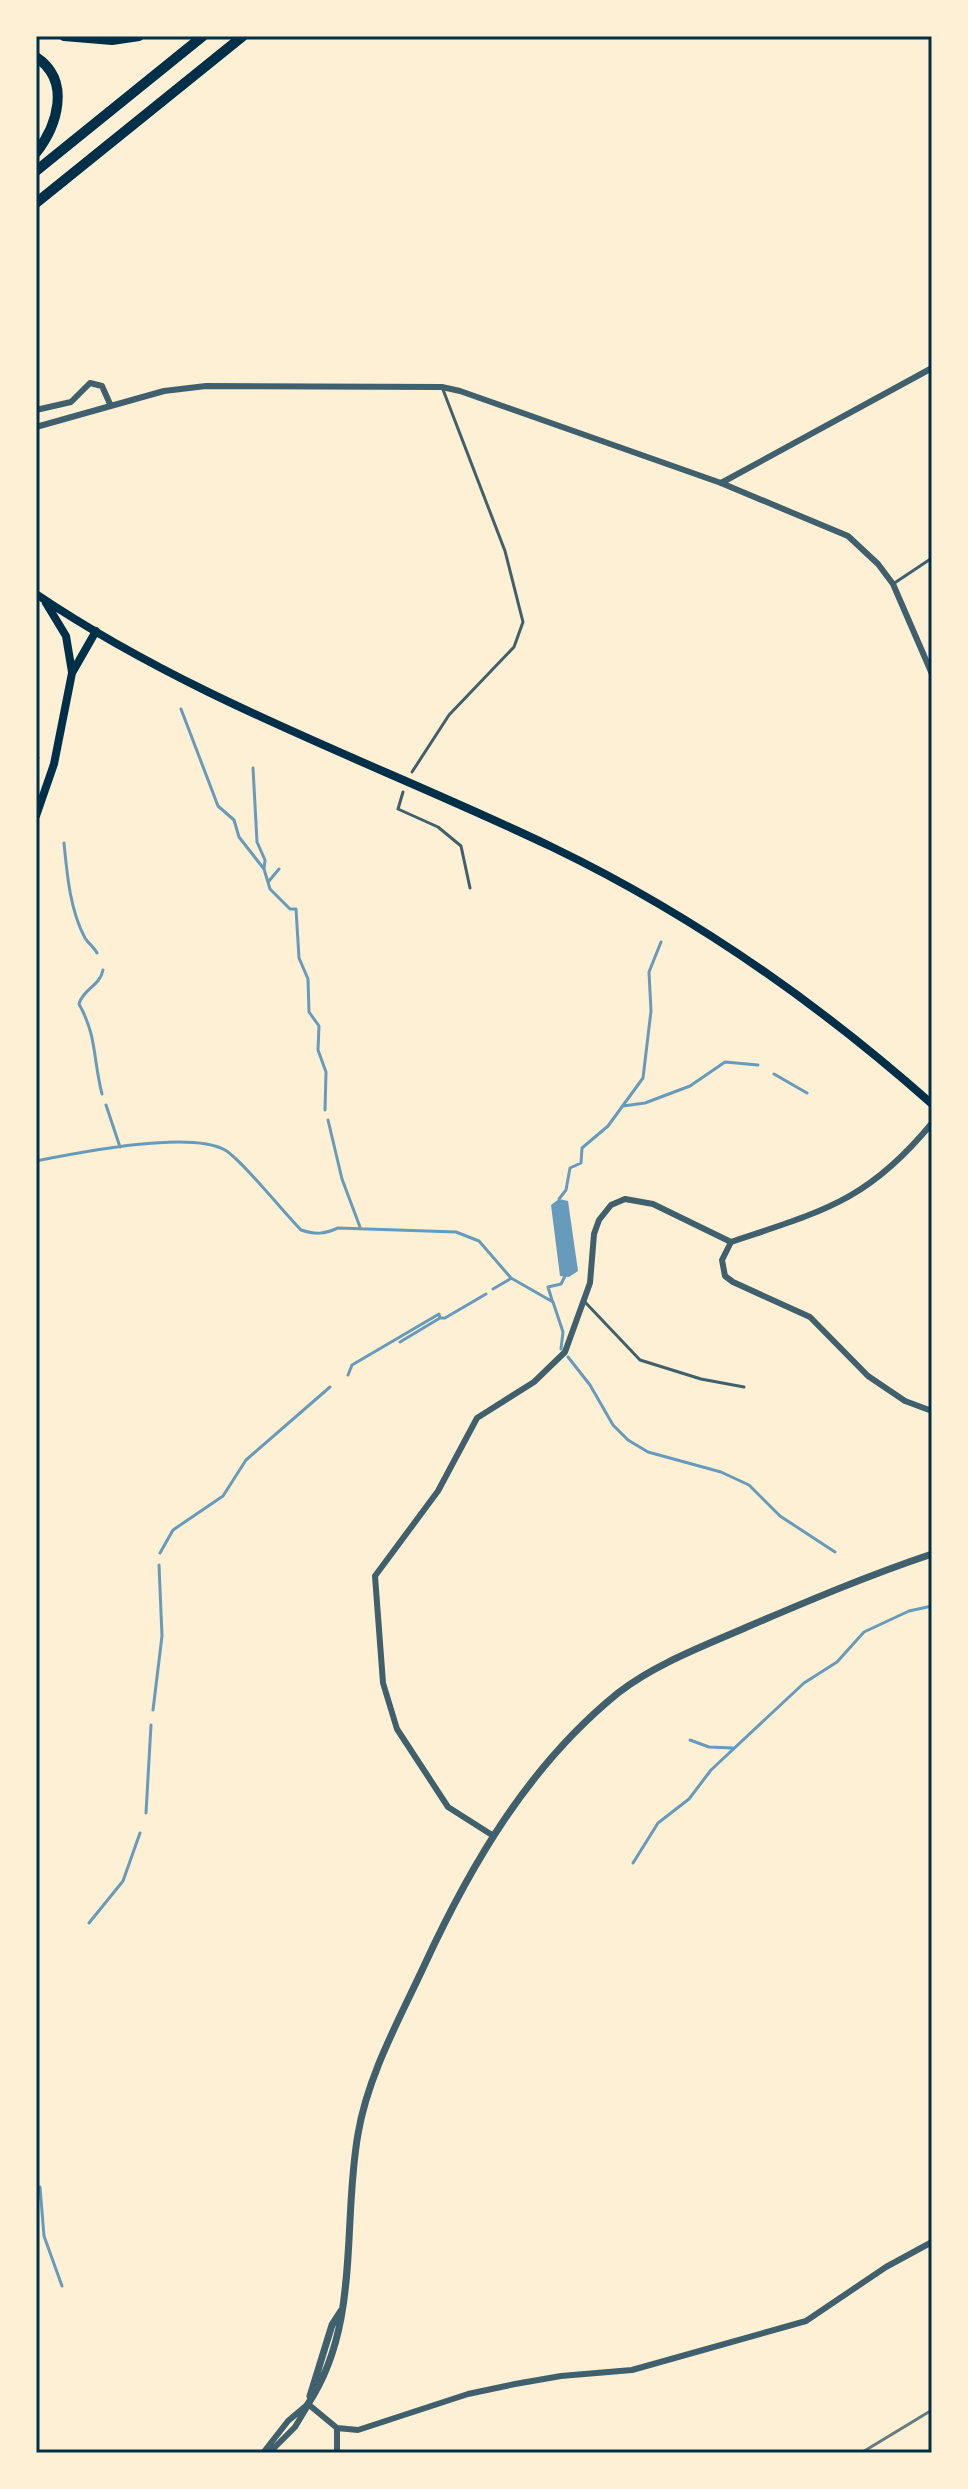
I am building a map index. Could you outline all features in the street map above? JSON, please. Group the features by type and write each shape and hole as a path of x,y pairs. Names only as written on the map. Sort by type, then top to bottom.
{"highway":[{"path":"64,36 112,40 139,36"},
{"path":"36,171 203,36"},
{"path":"36,203 243,36"},
{"path":"36,57 57,84 58,99 53,126 36,153"}],"main road":[{"path":"40,597 216,697 551,847 625,885 767,973 858,1041 932,1104"},
{"path":"40,597 66,636 72,673"},
{"path":"36,816 54,764 72,673 96,631"}],"street":[{"path":"721,483 932,368"},
{"path":"36,410 71,402 90,383 102,386 110,404"},
{"path":"36,427 110,404 164,391 206,386 442,387 721,483 848,536 878,564 893,584 932,674"},
{"path":"932,1124 894,1166 855,1196 731,1242 722,1260 725,1276 741,1287 810,1317 868,1376 905,1401 932,1411"},
{"path":"492,1835 448,1807 397,1729 383,1683 375,1576 438,1491 477,1418 534,1382 565,1352 584,1301 599,1220 611,1205 625,1199 653,1204 731,1242"},
{"path":"266,2453 295,2427 308,2404 332,2325 342,2309 358,2133 374,2076 445,1921 492,1835 532,1780 619,1692 682,1655 848,1585 932,1554"},
{"path":"308,2404 337,2428 358,2430 468,2394 561,2376 632,2370 806,2321 886,2267 932,2242"},
{"path":"337,2428 337,2453"}],"lane":[{"path":"412,772 449,715 514,647 523,622 505,551 442,387"},
{"path":"893,584 932,558"},
{"path":"403,792 398,809 438,827 461,846 470,888"},
{"path":"584,1301 640,1360 701,1379 744,1387"}],"water":[{"path":"559,1199 568,1201 578,1271 569,1277 560,1276 551,1205"}],"waterway":[{"path":"181,709 218,806 234,820 239,837 264,869 270,889 290,909 296,909 299,958 308,979 309,1012 319,1026 318,1050 326,1072 325,1110"},
{"path":"253,768 257,842 265,860 264,869"},
{"path":"64,843 76,916 85,938 97,953"},
{"path":"269,881 279,869"},
{"path":"559,1199 566,1190 570,1168 581,1163 582,1148 608,1126 643,1078 651,1011 649,972 661,942"},
{"path":"102,1094 92,1037 79,1004 99,980 103,970"},
{"path":"623,1106 645,1103 690,1086 725,1062 758,1065"},
{"path":"774,1074 807,1093"},
{"path":"106,1105 120,1147"},
{"path":"328,1120 342,1179 360,1227"},
{"path":"36,1161 132,1145 208,1144 232,1156 301,1230 316,1233 338,1228 456,1232 479,1241 511,1278 553,1302 563,1332 561,1349"},
{"path":"552,1300 548,1287 561,1284 565,1276"},
{"path":"493,1289 510,1279"},
{"path":"348,1375 352,1365 439,1314 440,1318 445,1318 486,1294"},
{"path":"400,1342 440,1318"},
{"path":"568,1357 590,1385 613,1425 628,1440 648,1452 721,1472 749,1485 780,1516 835,1552"},
{"path":"160,1553 173,1530 223,1496 246,1460 330,1387"},
{"path":"153,1710 162,1636 159,1565"},
{"path":"633,1863 658,1823 689,1799 711,1770 804,1683 837,1662 864,1632 909,1611 932,1606"},
{"path":"146,1813 151,1725"},
{"path":"690,1740 709,1747 733,1748"},
{"path":"89,1923 123,1881 140,1833"},
{"path":"40,2187 44,2236 62,2286"}],"railway":[{"path":"861,2453 932,2410"}]}
